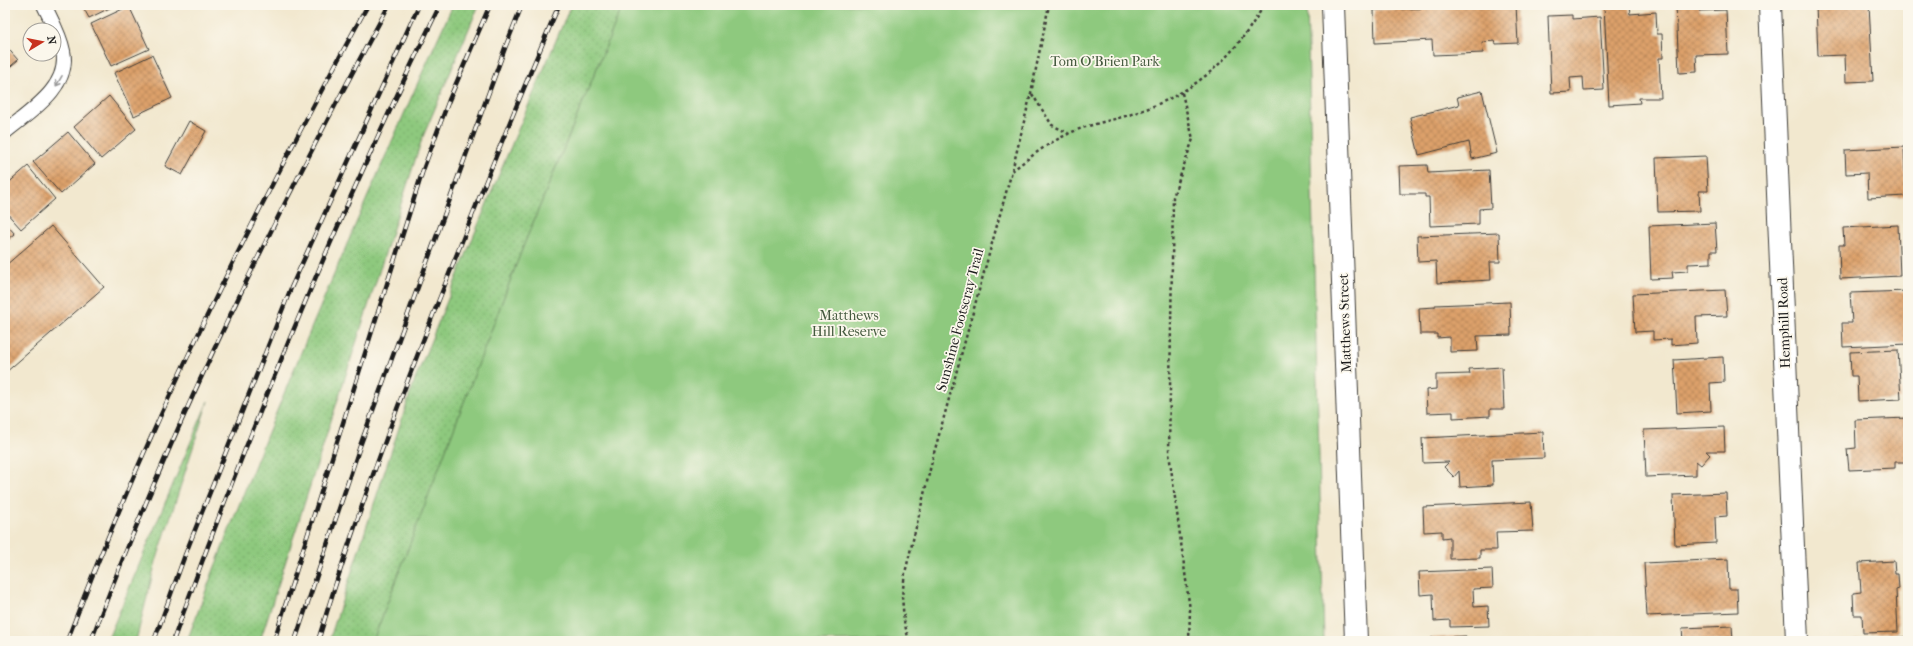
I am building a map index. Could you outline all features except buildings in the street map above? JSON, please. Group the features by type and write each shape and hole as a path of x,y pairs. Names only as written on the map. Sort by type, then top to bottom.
{"street":[{"name":"Matthews Street","path":"1333,5 1356,641"},
{"name":"Hemphill Road","path":"1770,5 1797,641"}],"lane":[{"path":"5,132 54,88 62,76 65,65 63,51 57,33 44,5"}],"path":[{"name":"Sunshine Footscray Trail","path":"909,641 904,621 902,596 905,573 934,453 1032,93 1049,5"},
{"path":"1012,171 1039,150 1068,133 1130,115 1158,105 1182,93 1218,65 1245,37 1264,5"},
{"path":"1032,93 1052,125 1068,133"},
{"path":"1182,93 1193,139 1173,197 1169,453 1190,610 1190,641"}],"green space":[{"path":"453,5 479,5 422,139 260,641 187,641 228,533 292,373 360,214"},
{"path":"571,5 623,5 523,247 373,641 329,641 414,382 492,191"},
{"name":"Matthews Hill Reserve","path":"623,5 1307,5 1324,641 373,641 523,247"},
{"path":"208,401 155,565 136,641 107,641"}],"railway":[{"path":"67,641 133,478 206,317 285,160 368,5"},
{"path":"91,641 156,478 229,318 307,160 389,5"},
{"path":"154,641 185,555 291,288 419,5"},
{"path":"173,641 233,479 298,319 367,161 440,5"},
{"path":"274,641 423,170 449,100 490,5"},
{"path":"295,641 360,446 522,5"},
{"path":"318,641 346,551 410,374 486,181 559,5"}],"park label":[{"name":"Tom O'Brien Park","path":"1105,61"}]}
